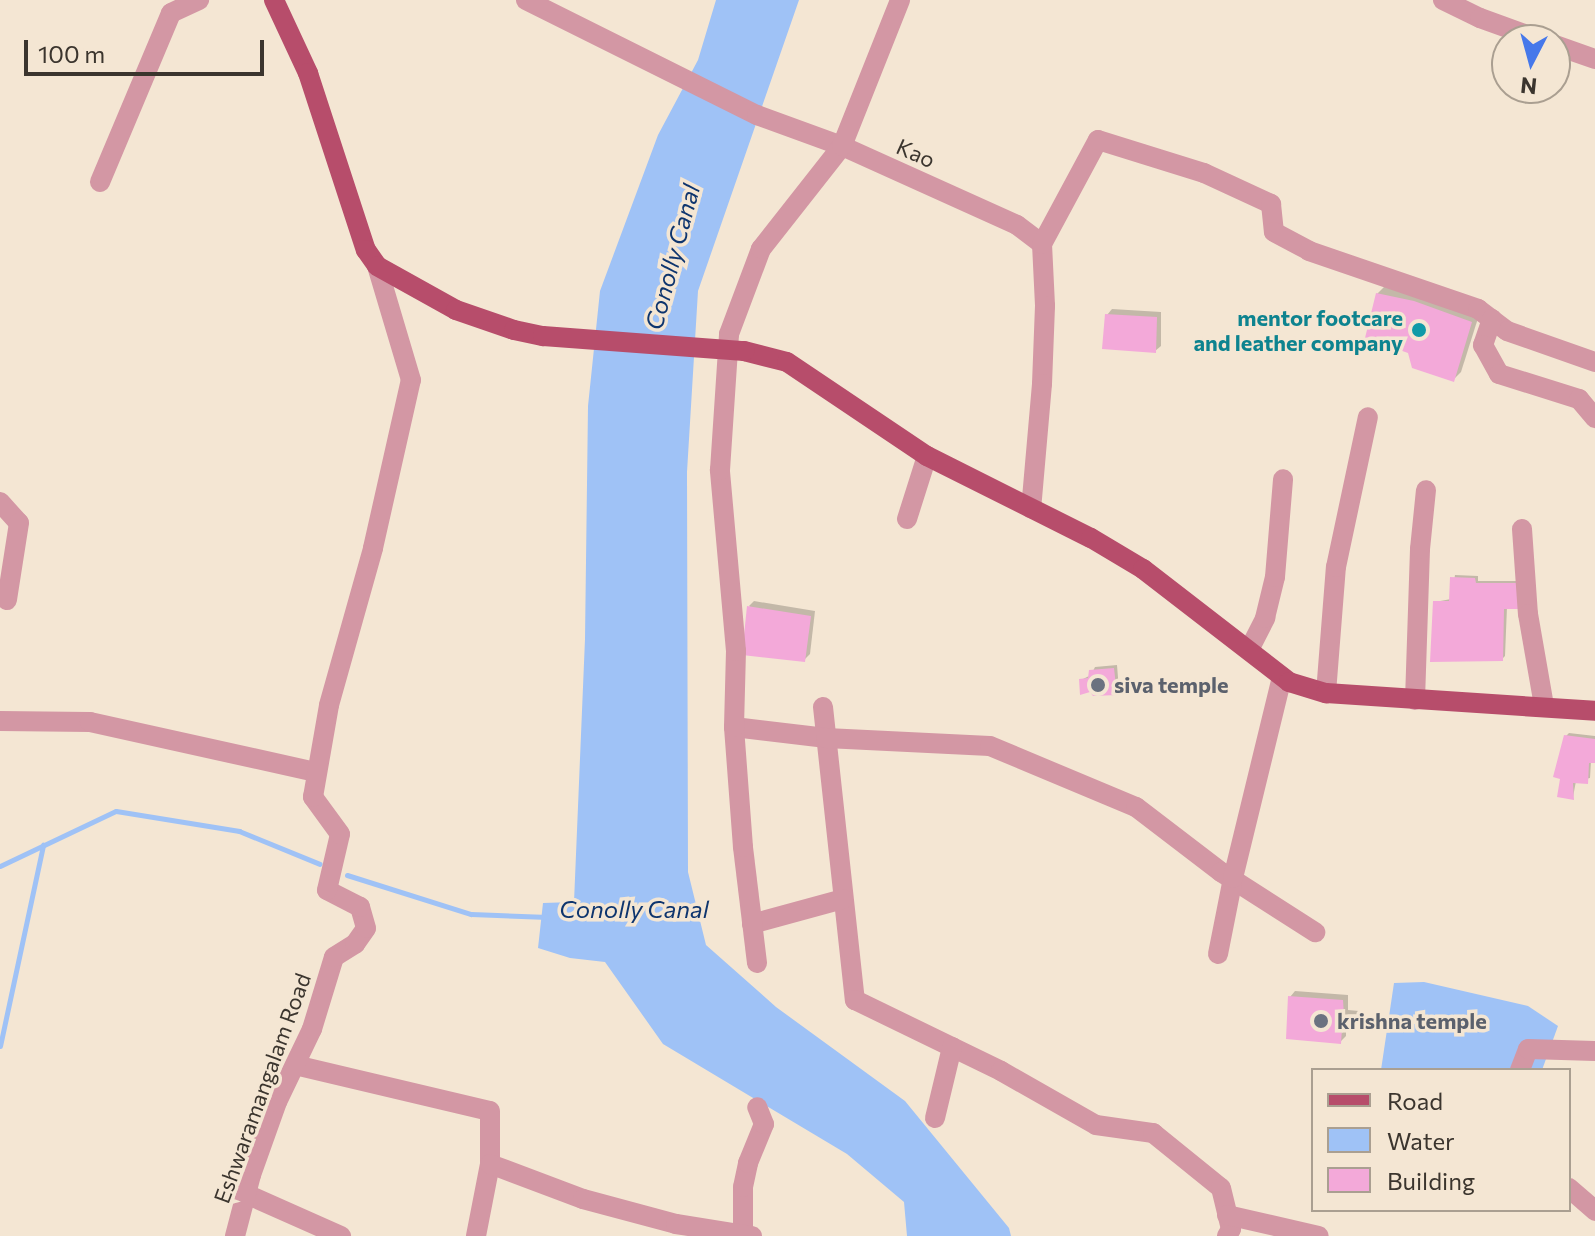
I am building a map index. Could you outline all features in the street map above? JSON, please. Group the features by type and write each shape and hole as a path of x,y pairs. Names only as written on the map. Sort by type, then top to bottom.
{"main road":[{"path":"274,0 308,73 366,250 377,266 456,310 514,330 543,336 744,351 787,362 927,456 1091,538 1143,569 1249,650 1259,662 1301,687 1326,693 1595,711"}],"street":[{"path":"100,182 171,13 199,0"},
{"name":"Kao","path":"526,0 757,115 842,146 1017,225 1042,244"},
{"path":"757,963 734,727 736,651 720,470 729,334 761,249 842,146 900,0"},
{"path":"1443,0 1497,24"},
{"path":"1571,51 1595,59"},
{"path":"1031,509 1042,384 1045,306 1042,244 1098,140 1204,173 1271,204 1274,232 1297,245 1478,309 1507,331 1595,362"},
{"path":"0,721 90,722 316,772 343,645 373,548 411,380 377,266"},
{"path":"1492,319 1483,345 1499,374 1579,399 1595,418"},
{"path":"1326,693 1336,567 1368,417"},
{"path":"907,519 927,456"},
{"path":"1249,650 1265,618 1275,577 1283,479"},
{"path":"1415,700 1420,549 1426,490"},
{"path":"0,502 19,523 7,600"},
{"path":"1522,529 1528,614 1544,706"},
{"path":"1218,954 1233,878 1282,677"},
{"path":"823,707 855,1000 952,1047 1096,1125 1153,1133 1221,1188 1231,1229 1227,1236"},
{"path":"734,727 826,738 990,746 1136,807 1233,878 1315,932"},
{"name":"Eshwaramangalam Road","path":"235,1236 277,1102 312,1029 334,957 362,937 366,923 360,907 327,890 340,834 313,797 316,772"},
{"path":"752,924 843,899"},
{"path":"935,1118 952,1047"},
{"path":"1521,1068 1528,1049 1595,1051"},
{"path":"295,1065 490,1111 490,1164 476,1236"},
{"path":"490,1164 583,1199 676,1224 747,1234 748,1163 764,1124 757,1107"},
{"path":"1571,1190 1595,1211"},
{"path":"246,1194 341,1236"},
{"path":"1227,1215 1319,1236"}],"water":[{"name":"Conolly Canal","path":"716,0 799,0 698,291 687,472 688,872 706,945 776,1007 905,1101 1009,1228 1011,1236 907,1236 904,1202 847,1154 663,1044 605,962 570,958 538,948 543,903 574,902 585,639 588,406 600,291 658,135 698,60"},
{"path":"1424,982 1528,1006 1558,1026 1543,1068 1381,1068 1394,983"}],"building":[{"name":"mentor footcare and leather company","path":"1376,293 1414,301 1472,322 1454,382 1412,368 1408,353 1365,338"},
{"path":"1105,314 1157,317 1156,353 1102,349"},
{"path":"1450,577 1475,578 1476,583 1518,583 1518,609 1504,609 1503,661 1430,662 1433,601 1449,601"},
{"path":"747,606 811,616 805,662 742,655"},
{"name":"siva temple","path":"1114,668 1117,695 1093,696 1090,692 1080,695 1079,679 1088,678 1089,670"},
{"path":"1564,735 1595,739 1595,763 1589,763 1588,784 1573,783 1574,800 1557,797 1560,779 1553,777"},
{"name":"krishna temple","path":"1288,996 1343,1000 1344,1015 1354,1015 1356,1027 1342,1028 1341,1044 1286,1039"}],"waterway":[{"path":"0,866 116,811 239,831 320,864"},
{"path":"0,1046 43,845"},
{"path":"347,875 471,914 548,917"}],"place":[{"name":"mentor footcare and leather company","path":"1419,330"},
{"name":"siva temple","path":"1098,685"},
{"name":"krishna temple","path":"1321,1021"}]}
